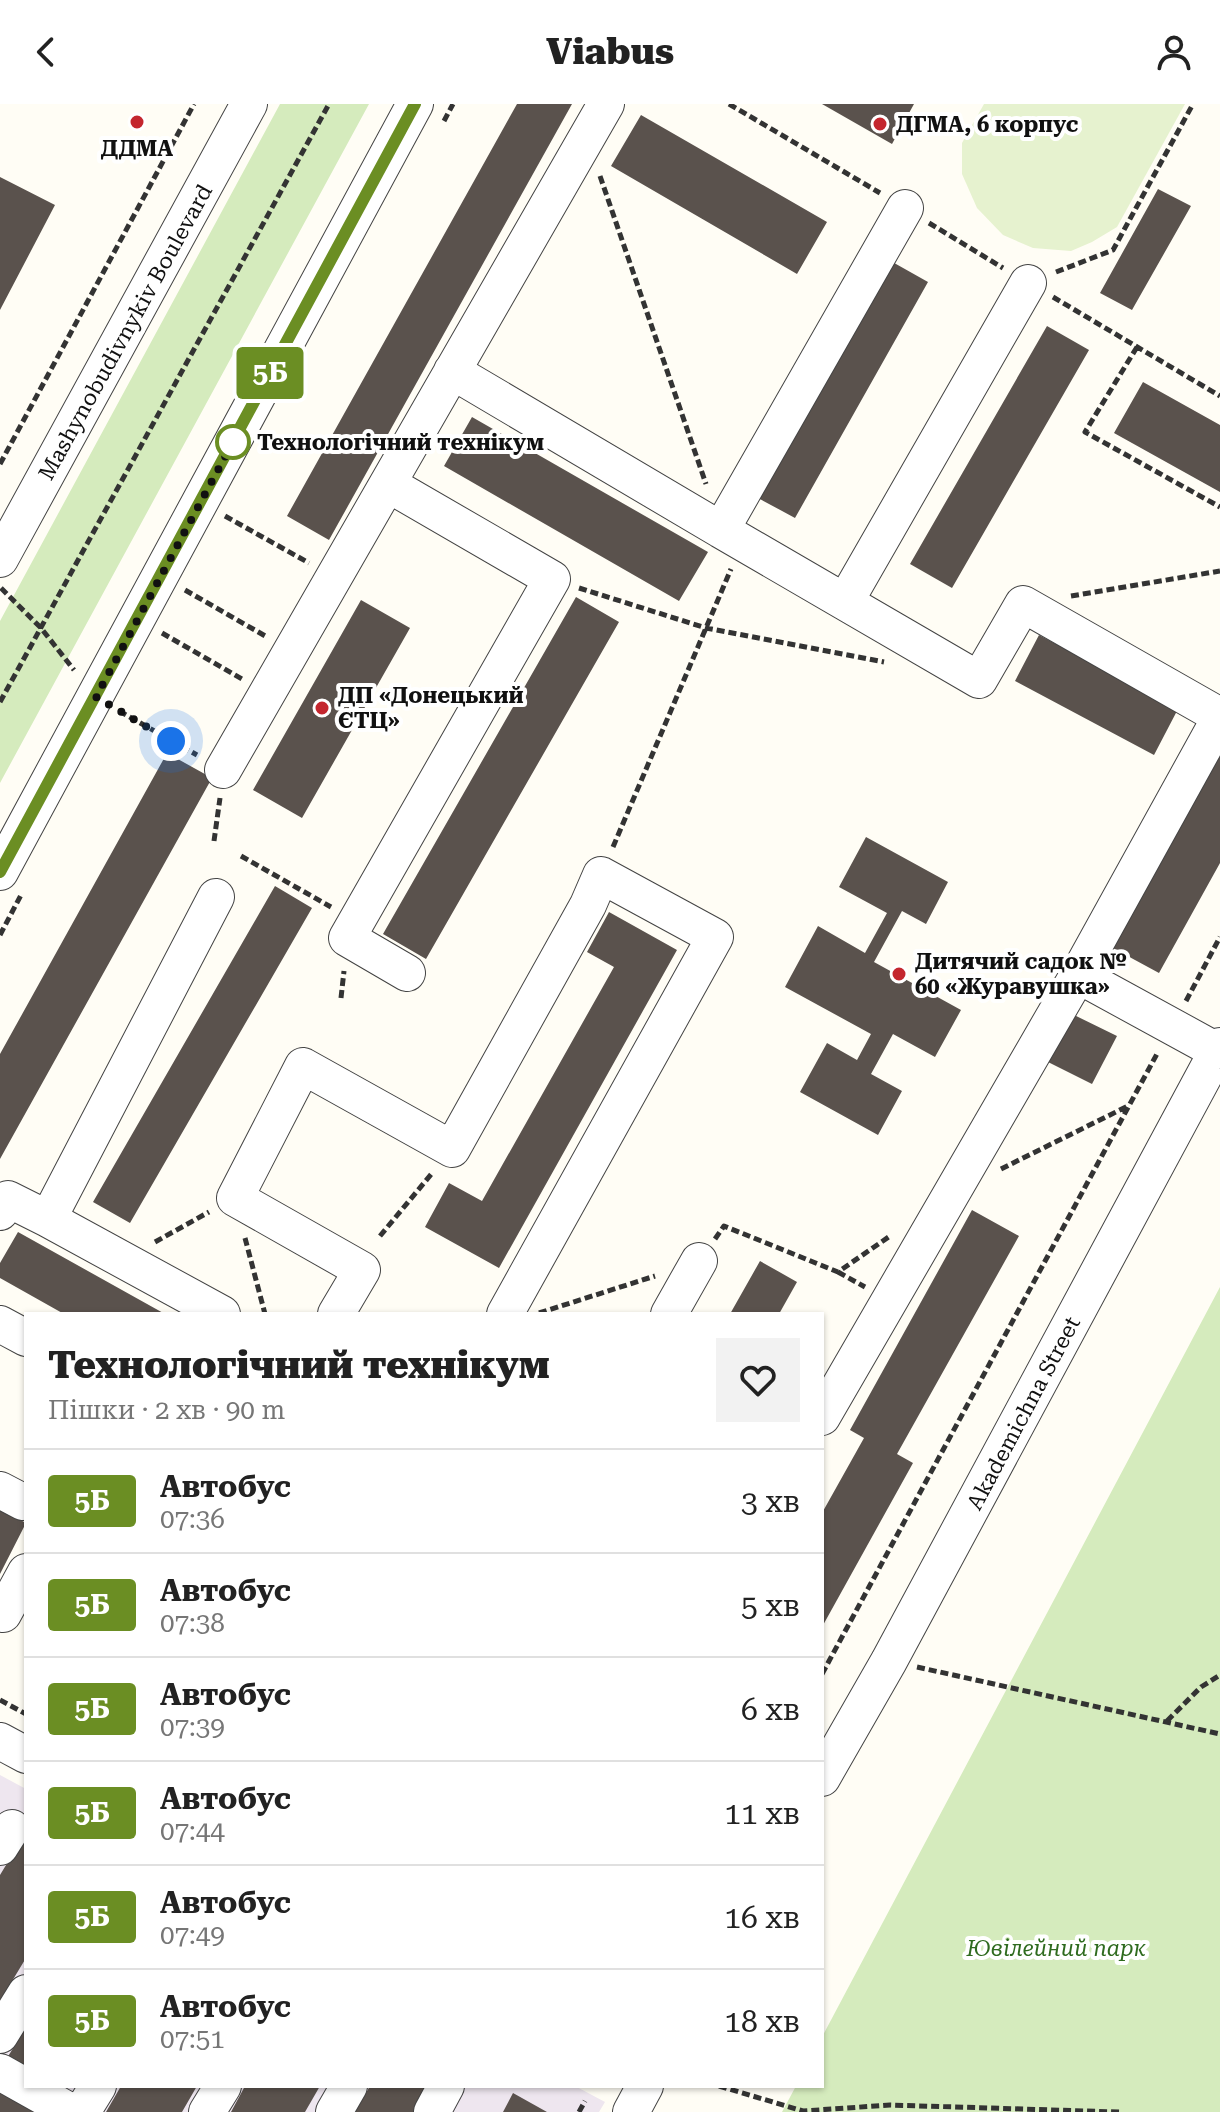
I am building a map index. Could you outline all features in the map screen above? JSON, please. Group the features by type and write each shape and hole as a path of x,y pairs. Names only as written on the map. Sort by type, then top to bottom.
{"street":[{"name":"Mashynobudivnykiv Boulevard","path":"0,559 249,104"},
{"path":"0,872 415,104"},
{"path":"223,770 606,104"},
{"path":"732,536 905,208"},
{"path":"845,602 1028,283"},
{"path":"452,371 979,680 1023,604 1220,717 1078,975 824,1414"},
{"path":"388,484 552,579 347,938 407,973"},
{"path":"337,1312 362,1270 235,1198 303,1066 452,1149 588,905 601,875 715,937 506,1312"},
{"path":"48,1219 216,897"},
{"path":"1078,975 1218,1048"},
{"name":"Akademichna Street","path":"824,1770 889,1661 1218,1048"},
{"path":"0,1212 8,1199 218,1312"},
{"path":"670,1312 699,1261"},
{"path":"0,1324 24,1337"},
{"path":"3,1614 24,1576"},
{"path":"0,1741 24,1754"},
{"path":"0,2035 24,1996"},
{"path":"0,2072 24,2086"},
{"path":"28,2088 71,2112"},
{"path":"82,2112 97,2088"},
{"path":"207,2112 222,2088"},
{"path":"334,2112 348,2088"},
{"path":"432,2112 445,2088"}],"path":[{"path":"0,464 194,104"},
{"path":"0,702 329,104"},
{"path":"729,104 1220,396"},
{"path":"1028,283 1113,250 1193,104"},
{"path":"586,137 706,485"},
{"path":"1137,347 1085,432 1220,507"},
{"path":"225,516 335,577"},
{"path":"601,875 706,628 732,536"},
{"path":"1068,596 1220,571"},
{"path":"552,579 706,628 888,662"},
{"path":"0,587 41,628 96,697 223,770 214,841"},
{"path":"185,590 292,651"},
{"path":"162,633 267,694"},
{"path":"241,856 357,921"},
{"path":"824,1670 1220,937"},
{"path":"380,1236 452,1149"},
{"path":"122,1260 235,1198 264,1312"},
{"path":"543,1312 655,1276"},
{"path":"889,1661 1220,1734"},
{"path":"1166,1722 1201,1687 1220,1675"},
{"path":"0,1700 24,1713"},
{"path":"726,2088 803,2111 890,2105 1119,2112"},
{"path":"579,2112 585,2101"}],"shaded area":[{"path":"0,1775 24,1788 24,2088 579,2088 605,2102 599,2112 0,2112"}],"green space":[{"path":"280,104 369,104 0,783 0,621"},
{"path":"984,104 1185,104 1117,227 1071,251 1033,248 1003,235 977,208 962,174 962,143"},
{"name":"Ювілейний парк","path":"1220,1287 1220,2112 782,2112 795,2088 824,2088 824,2033"}],"building":[{"path":"517,104 572,104 329,540 287,516"},
{"name":"ДГМА, 6 корпус","path":"822,104 914,104 892,144"},
{"path":"641,115 827,222 797,274 611,166"},
{"path":"0,177 55,205 0,310"},
{"path":"1158,189 1191,206 1132,310 1100,293"},
{"path":"880,255 928,282 795,518 747,492"},
{"path":"1047,326 1089,350 952,588 910,564"},
{"path":"1143,382 1220,425 1220,492 1114,433"},
{"path":"472,417 708,552 679,601 444,466"},
{"path":"576,597 619,622 426,959 383,934"},
{"path":"361,600 410,628 302,818 253,790"},
{"path":"1039,635 1178,709 1154,755 1015,681"},
{"path":"167,753 212,778 0,1159 0,1054"},
{"path":"1220,753 1220,863 1159,973 1111,947"},
{"path":"866,837 948,882 926,924 902,911 874,962 961,1010 935,1057 893,1034 871,1074 902,1091 878,1135 800,1092 827,1043 857,1060 871,1034 785,987 818,926 865,953 887,913 839,887"},
{"path":"275,886 312,908 130,1223 93,1202"},
{"path":"609,912 677,950 499,1268 425,1227 449,1183 482,1201 614,967 587,952"},
{"path":"1070,1013 1117,1036 1092,1084 1046,1061"},
{"path":"972,1210 1019,1236 897,1454 913,1463 824,1623 824,1509 864,1438 850,1430"},
{"path":"18,1232 161,1312 60,1312 0,1278 0,1263"},
{"path":"760,1261 797,1282 780,1312 731,1312"},
{"path":"0,1509 24,1522 24,1527 0,1574"},
{"path":"24,1835 24,1961 0,2001 0,1875"},
{"path":"24,2030 24,2075 4,2063"},
{"path":"0,2087 44,2112 0,2112"},
{"path":"120,2088 196,2088 182,2112 106,2112"},
{"path":"244,2088 319,2088 305,2112 231,2112"},
{"path":"369,2088 429,2088 415,2112 355,2112"},
{"path":"513,2093 547,2112 503,2112"}],"bus line":[{"name":"5Б","path":"0,872 415,104"}],"place":[{"name":"ДДМА","path":"137,122"},
{"name":"ДГМА, 6 корпус","path":"880,124"},
{"name":"Технологічний технікум","path":"233,442"},
{"name":"ДП «Донецький ЄТЦ»","path":"322,708"},
{"name":"Дитячий садок № 60 «Журавушка»","path":"899,974"}],"route":[{"path":"171,741 96,697 233,442"}]}
